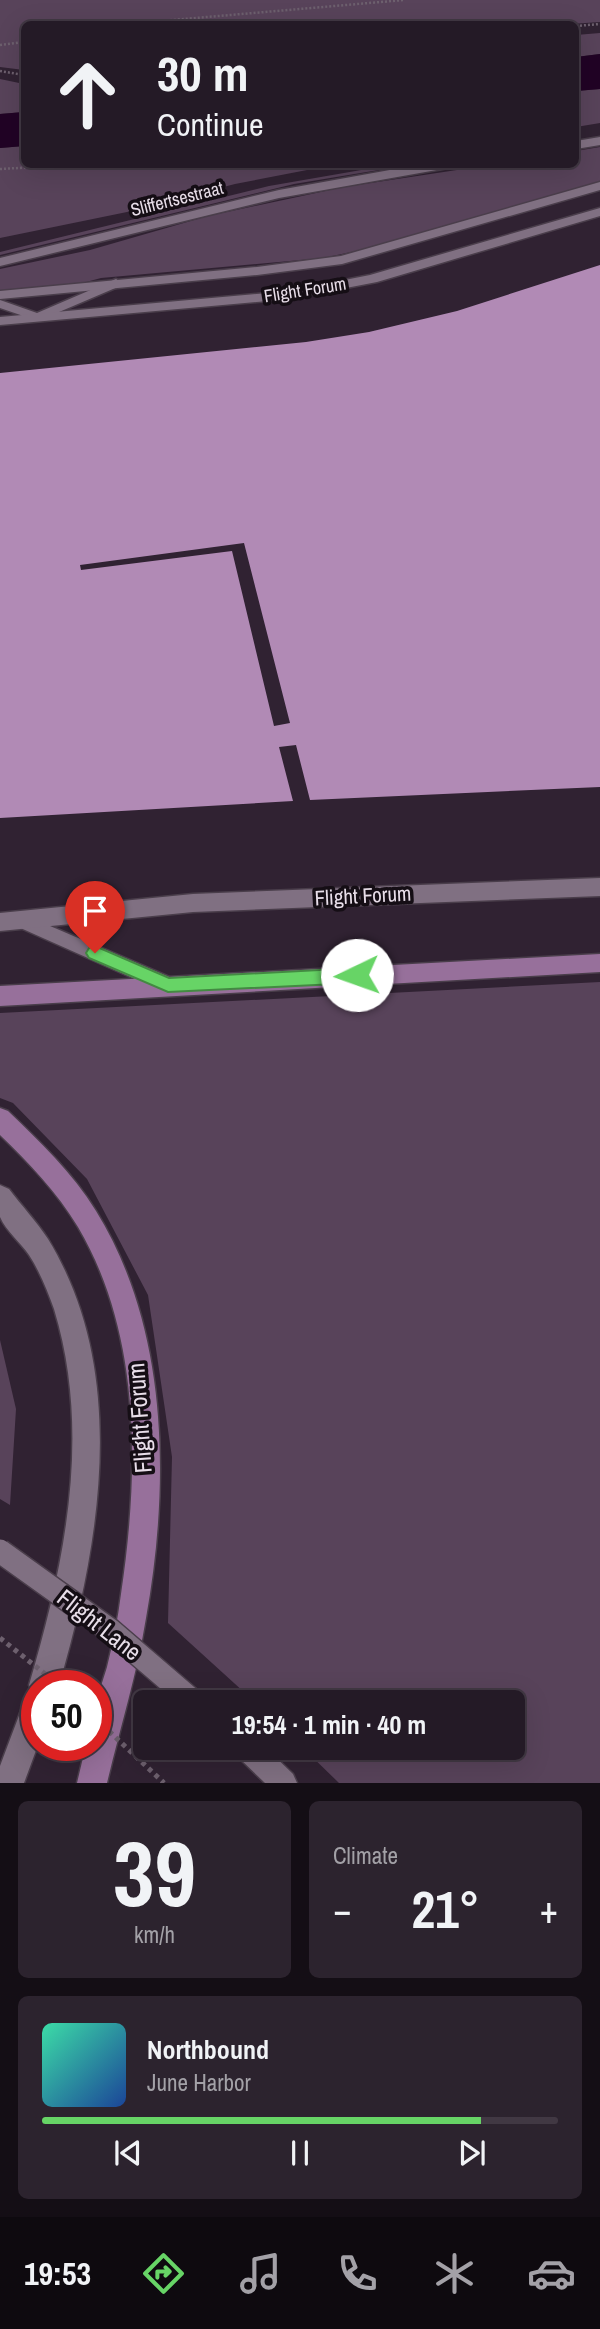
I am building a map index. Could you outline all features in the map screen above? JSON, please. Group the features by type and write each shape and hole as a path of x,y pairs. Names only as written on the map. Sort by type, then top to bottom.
{"main road":[{"path":"0,996 600,963"},
{"name":"Flight Forum","path":"0,1119 25,1140 46,1163 96,1233 127,1306 137,1354 144,1410 145,1457 136,1593 95,1769"}],"street":[{"path":"579,144 600,141"},
{"name":"Sliffertsestraat","path":"0,262 279,194 425,168"},
{"name":"Flight Forum","path":"0,295 257,271 342,260 600,186"},
{"name":"Flight Forum","path":"0,321 289,295 385,276 600,212"},
{"name":"Flight Forum","path":"0,922 193,903 600,887"},
{"path":"0,1197 35,1238 66,1307 80,1368 87,1434 84,1504 76,1567 48,1670"},
{"path":"9,1783 21,1751"},
{"name":"Flight Forum","path":"85,1783 95,1769"}],"lane":[{"path":"0,304 38,317 116,283"},
{"path":"22,921 168,985"},
{"name":"Flight Lane","path":"0,1551 110,1630 180,1690"},
{"path":"260,1760 284,1783"}],"path":[{"path":"161,21 404,0"},
{"path":"579,26 600,24"},
{"path":"0,45 21,42"},
{"path":"0,71 21,74"},
{"path":"0,170 31,168"},
{"path":"0,1638 40,1670"},
{"path":"112,1734 164,1783"}],"shaded area":[{"path":"0,0 600,0 600,22 579,23 579,21 21,21 21,70 0,67"},
{"path":"600,33 600,54 579,57 579,35"},
{"path":"600,54 600,89 579,91 579,57"},
{"path":"0,79 21,83 21,112 0,114"},
{"path":"600,89 600,123 579,126 579,91"},
{"path":"21,112 21,146 0,148 0,114"},
{"path":"21,146 21,168 318,168 235,184 127,212 0,238 0,148"},
{"path":"600,147 600,182 403,241 323,258 101,278 75,285 0,291 0,269 90,250 208,216 344,187 470,168 579,168 579,150"},
{"path":"373,168 391,168 294,184 0,255 0,252 269,186"},
{"path":"600,982 600,1783 339,1783 315,1760 525,1760 525,1690 242,1690 168,1623 172,1457 148,1295 87,1179 13,1103 0,1098 0,1013"},
{"path":"0,1340 16,1409 10,1505 0,1499"}],"building":[{"path":"600,265 600,787 310,800 296,745 279,747 293,801 0,818 0,373 306,342 369,332 457,311","holes":["244,543 290,723 274,726 232,551 81,570 80,565"]}],"route":[{"path":"95,953 168,985 357,975"}]}
